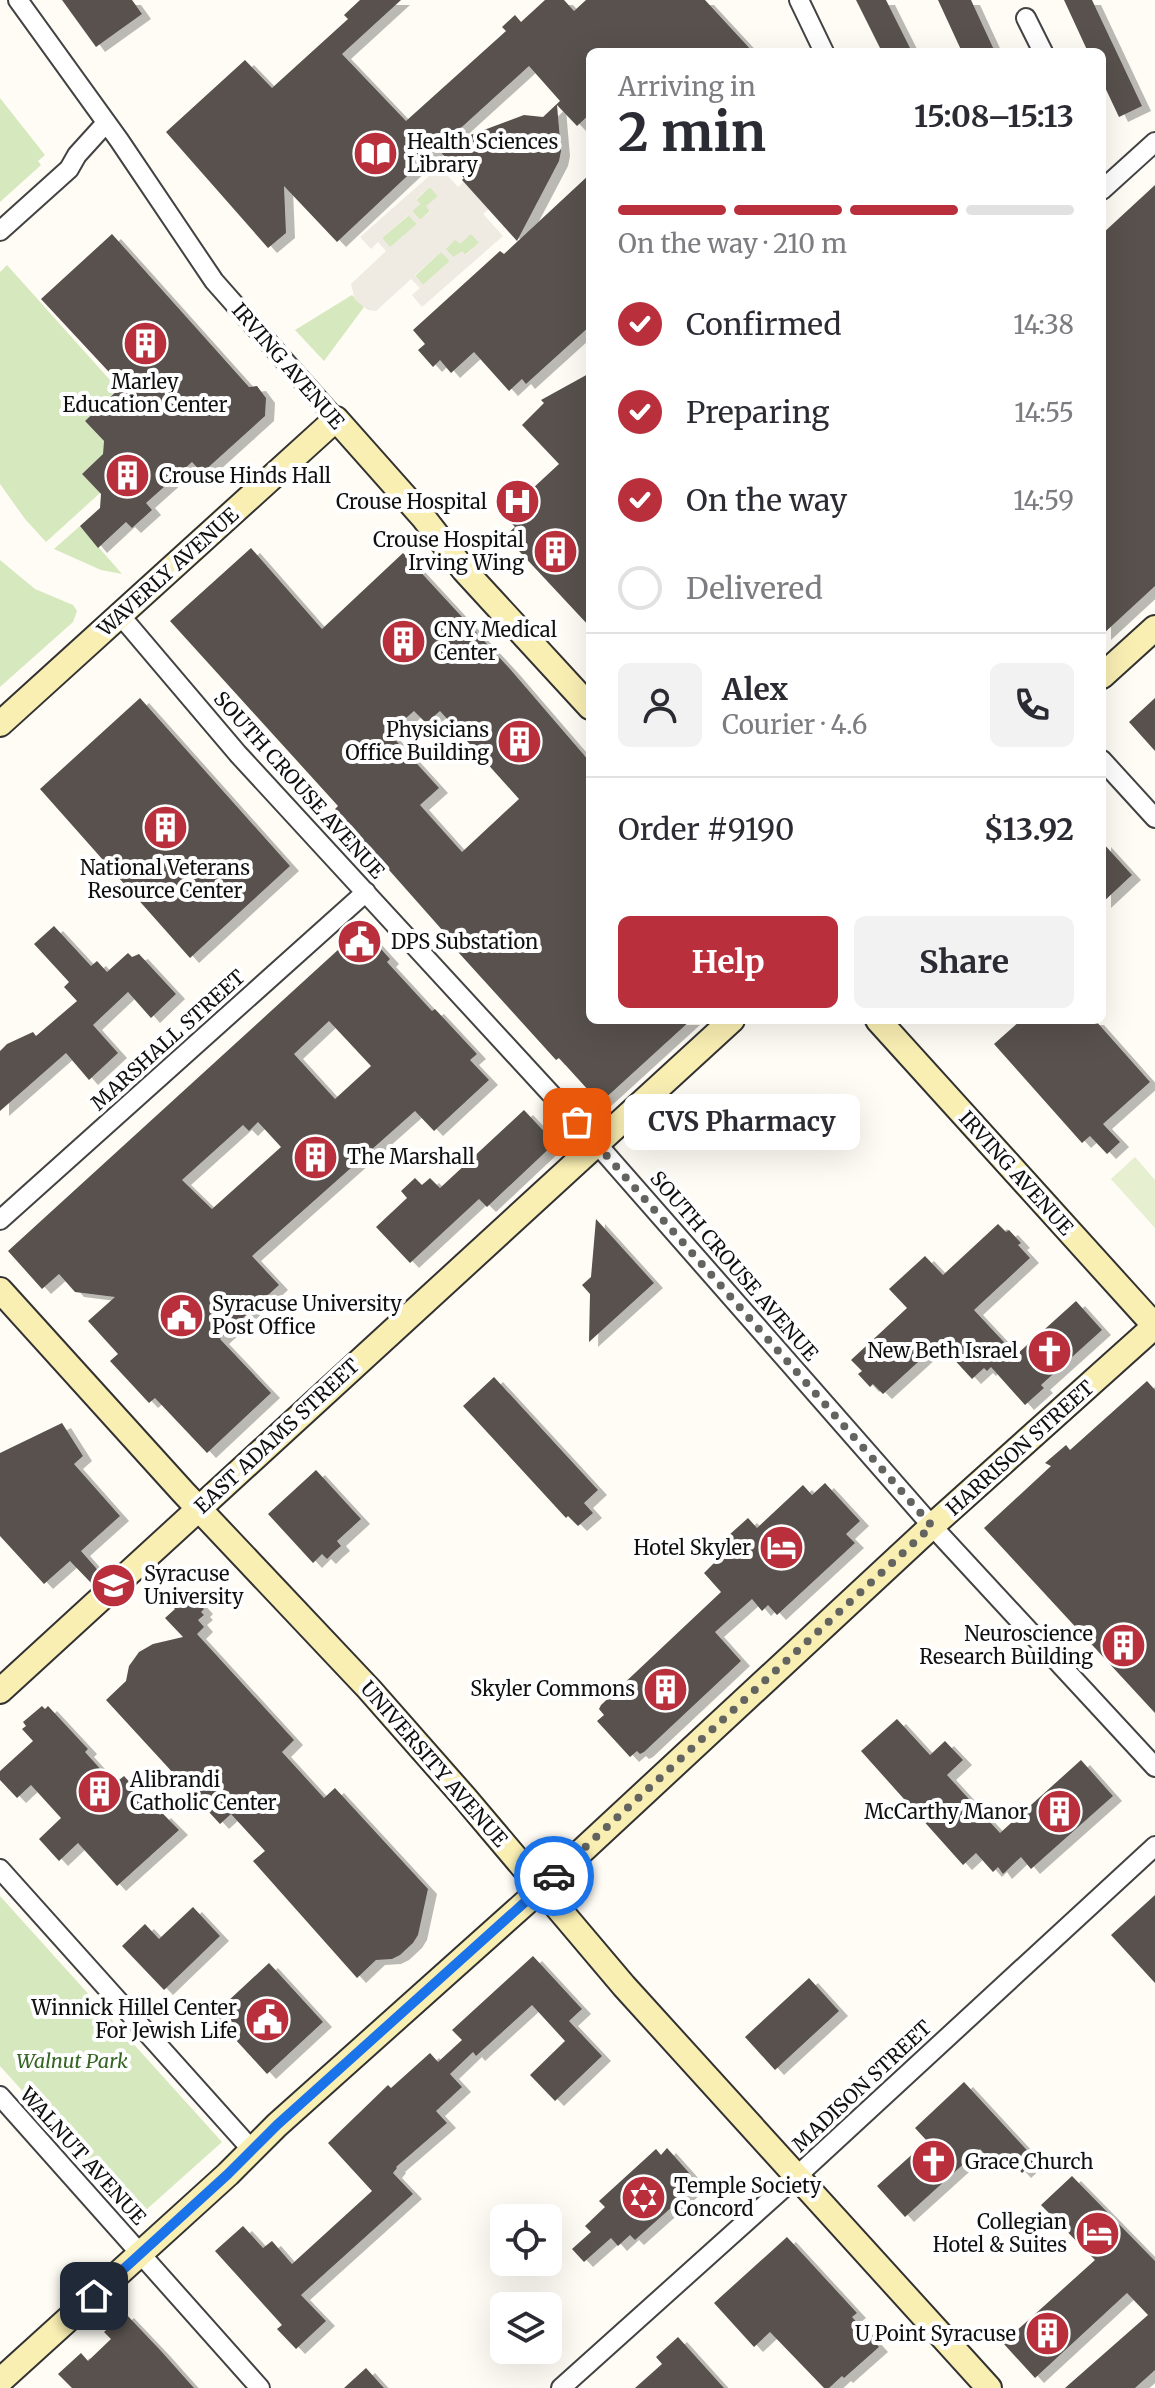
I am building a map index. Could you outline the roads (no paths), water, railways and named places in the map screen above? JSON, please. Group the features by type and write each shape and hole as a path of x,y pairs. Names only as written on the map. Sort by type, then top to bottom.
{"street":[{"name":"IRVING AVENUE","path":"18,0 214,281 423,517 464,570 586,703"},
{"path":"799,0 822,48"},
{"path":"1026,18 1041,48"},
{"path":"0,231 69,169 77,155 106,123"},
{"path":"1106,178 1155,142"},
{"name":"WAVERLY AVENUE","path":"0,724 336,419"},
{"name":"SOUTH CROUSE AVENUE","path":"120,615 238,754 597,1144 932,1526 1155,1767"},
{"path":"1106,672 1155,628"},
{"path":"1106,764 1155,818"},
{"name":"MARSHALL STREET","path":"0,1220 366,892"},
{"name":"EAST ADAMS STREET","path":"0,1691 728,1024"},
{"name":"IRVING AVENUE","path":"882,1024 1155,1326"},
{"name":"UNIVERSITY AVENUE","path":"0,1290 369,1689 624,1986 989,2388"},
{"name":"HARRISON STREET","path":"0,2381 387,2025 542,1888 932,1526 1155,1326"},
{"name":"MADISON STREET","path":"561,2388 797,2176 1155,1846"},
{"path":"0,1869 252,2150"},
{"name":"WALNUT AVENUE","path":"0,2096 260,2388"}],"place":[{"name":"Health Sciences Library","path":"376,154"},
{"name":"Marley Education Center","path":"145,343"},
{"name":"Crouse Hinds Hall","path":"128,476"},
{"name":"Crouse Hospital","path":"518,502"},
{"name":"Crouse Hospital Irving Wing","path":"555,552"},
{"name":"CNY Medical Center","path":"403,641"},
{"name":"Physicians Office Building","path":"520,741"},
{"name":"National Veterans Resource Center","path":"165,828"},
{"name":"DPS Substation","path":"360,942"},
{"name":"CVS Pharmacy","path":"577,1122"},
{"name":"The Marshall","path":"316,1157"},
{"name":"Syracuse University Post Office","path":"181,1315"},
{"name":"New Beth Israel","path":"1049,1351"},
{"name":"Hotel Skyler","path":"782,1548"},
{"name":"Syracuse University","path":"113,1585"},
{"name":"Neuroscience Research Building","path":"1124,1646"},
{"name":"Skyler Commons","path":"666,1689"},
{"name":"Alibrandi Catholic Center","path":"99,1791"},
{"name":"McCarthy Manor","path":"1059,1812"},
{"name":"Winnick Hillel Center For Jewish Life","path":"268,2019"},
{"name":"Grace Church","path":"934,2162"},
{"name":"Temple Society Concord","path":"643,2197"},
{"name":"Collegian Hotel & Suites","path":"1098,2233"},
{"name":"U Point Syracuse","path":"1047,2334"}],"park label":[{"name":"Walnut Park","path":"72,2061"}]}
